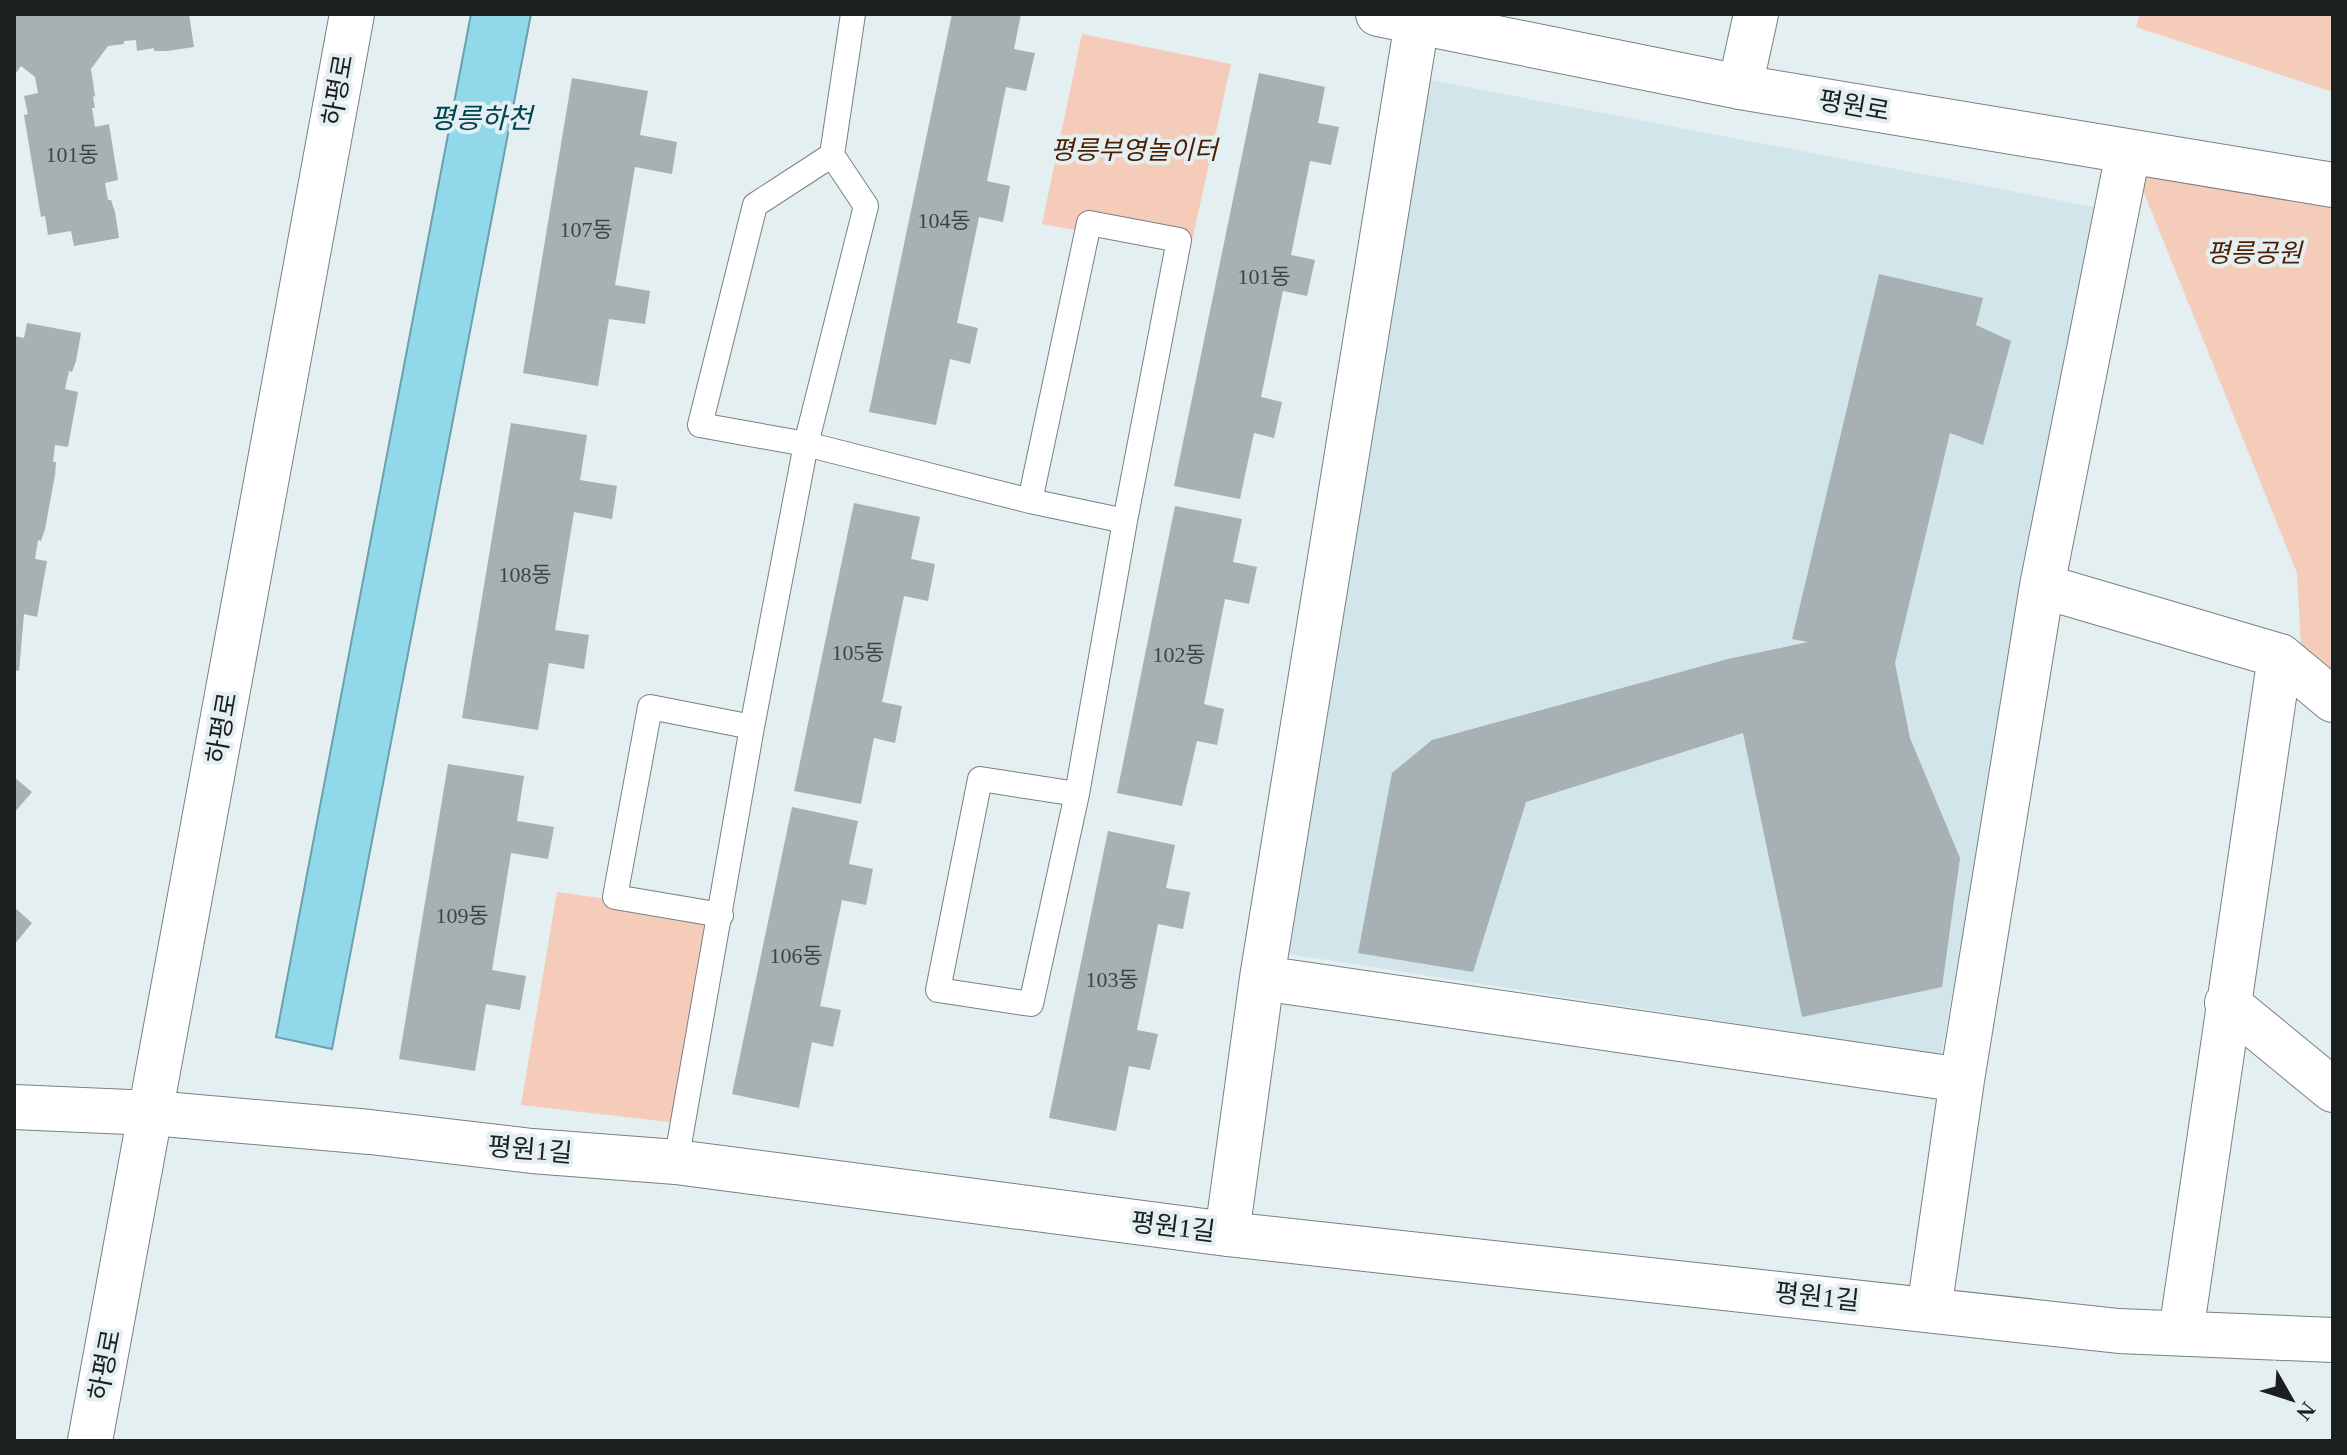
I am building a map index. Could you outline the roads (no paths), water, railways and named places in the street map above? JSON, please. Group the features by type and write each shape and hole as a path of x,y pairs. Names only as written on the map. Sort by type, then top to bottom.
{"street":[{"name":"하평로","path":"90,1441 352,14"},
{"path":"1740,87 1756,14"},
{"path":"1227,1234 1262,978 1405,17"},
{"name":"평원로","path":"1405,17 1740,87 2333,185"},
{"path":"1929,1310 1962,1080 2042,586 2128,153"},
{"path":"2042,586 2280,656 2333,700"},
{"path":"2181,1333 2280,656"},
{"path":"1262,978 1962,1080"},
{"path":"2227,1003 2333,1090"},
{"name":"평원1길","path":"14,1107 152,1113 370,1132 532,1151 676,1162 1227,1234 2119,1331 2333,1340"}],"lane":[{"path":"676,1162 752,727 806,444 866,206 832,155 853,14"},
{"path":"832,155 755,205 700,425 806,444 1030,501 1125,521"},
{"path":"1030,501 1089,223 1179,240 1077,794 1031,1004 938,990 980,779 1077,794"},
{"path":"721,915 615,897 650,707 752,727"}],"water":[{"name":"평릉하천","path":"471,14 531,14 332,1049 276,1037"}],"park label":[{"name":"평릉부영놀이터","path":"1134,150"},
{"name":"평릉공원","path":"2254,253"}]}
